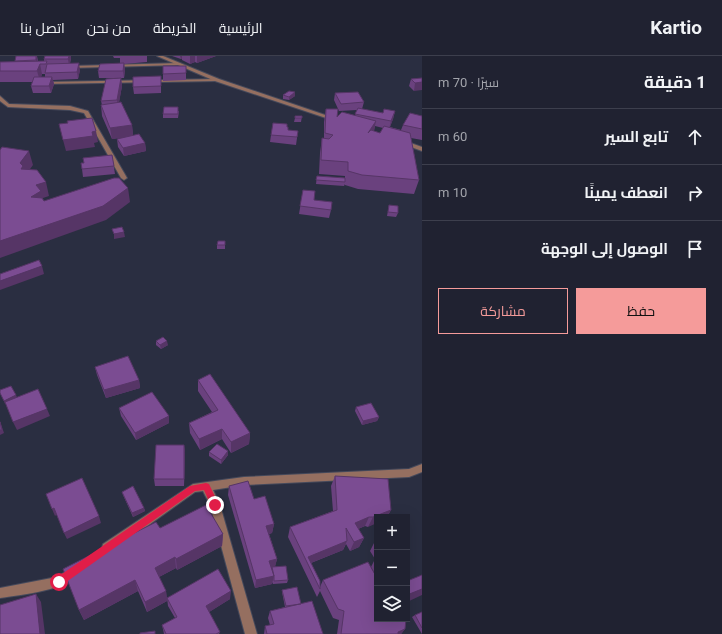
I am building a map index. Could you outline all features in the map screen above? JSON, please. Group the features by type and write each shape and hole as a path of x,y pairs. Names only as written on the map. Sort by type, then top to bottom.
{"street":[{"path":"159,56 217,80 337,120"},
{"path":"68,68 179,64"},
{"path":"38,83 217,80"},
{"path":"0,98 8,105 70,108 86,112 124,178"},
{"path":"394,140 422,149"},
{"path":"97,555 193,488 244,481 409,473 422,468"},
{"path":"206,486 215,505 251,634"},
{"path":"0,593 59,582 85,564"}],"building":[{"path":"16,56 36,56 36,60 15,61"},
{"path":"45,56 69,56 68,59 44,59"},
{"path":"47,61 46,64 40,64 37,71 0,71 0,62"},
{"path":"79,63 77,72 45,73 47,64"},
{"path":"124,63 123,71 98,71 100,64"},
{"path":"163,66 186,66 186,73 163,74"},
{"path":"161,76 161,86 133,87 133,77"},
{"path":"34,77 52,77 49,86 31,86"},
{"path":"121,78 117,100 101,101 106,79"},
{"path":"422,78 422,82 415,83 411,79"},
{"path":"289,91 295,92 289,97 283,95"},
{"path":"358,92 364,102 341,104 335,93"},
{"path":"121,102 132,125 110,128 101,105"},
{"path":"164,107 178,107 178,114 163,114"},
{"path":"358,108 383,113 384,109 395,111 391,121 355,114"},
{"path":"326,109 338,109 337,117 342,112 376,121 368,133 371,130 380,133 384,126 410,133 419,180 362,175 348,171 348,162 321,160 322,138 329,139 333,135 325,133"},
{"path":"410,113 422,116 422,129 403,125"},
{"path":"295,116 302,116 302,118 295,118"},
{"path":"92,118 96,131 92,132 93,136 63,140 59,124 68,123 67,121"},
{"path":"273,123 287,124 288,130 298,131 297,137 271,135"},
{"path":"139,134 145,143 123,148 117,139"},
{"path":"2,147 29,151 20,163 23,166 21,169 37,170 46,182 36,185 41,191 31,197 42,198 44,201 114,178 119,178 128,188 103,206 0,241 0,150"},
{"path":"112,155 114,166 82,169 81,163 84,163 83,158"},
{"path":"317,176 345,178 345,182 316,180"},
{"path":"303,190 315,191 314,200 332,202 331,210 300,206"},
{"path":"389,205 398,206 398,213 388,212"},
{"path":"122,227 124,232 114,234 112,229"},
{"path":"218,241 225,241 225,245 217,245"},
{"path":"39,260 42,266 0,281 0,274"},
{"path":"163,337 167,341 160,345 156,341"},
{"path":"128,356 139,380 104,390 95,367"},
{"path":"210,374 250,433 231,442 222,429 199,439 189,423 218,410 198,380"},
{"path":"11,386 16,395 4,401 0,390"},
{"path":"38,389 47,409 13,422 5,402"},
{"path":"152,392 169,416 135,433 119,408"},
{"path":"371,403 379,417 363,421 356,407"},
{"path":"217,444 228,451 221,460 209,452"},
{"path":"156,445 184,445 184,479 154,479"},
{"path":"335,476 388,479 391,510 381,514 374,514 374,517 369,517 355,523 364,538 354,542 346,528 347,541 308,557 320,581 320,589 290,527 337,510"},
{"path":"82,478 99,516 64,533 54,508 52,509 46,494"},
{"path":"248,481 254,499 265,496 274,524 266,526 277,559 269,561 274,576 256,580 229,486"},
{"path":"133,486 144,508 132,513 122,492"},
{"path":"206,505 223,534 176,559 175,557 155,568 166,591 145,602 135,580 79,610 63,569 156,522 160,528"},
{"path":"368,562 374,573 374,622 406,622 405,629 398,632 398,634 341,634 344,611 338,609 323,580"},
{"path":"286,566 288,580 274,581 272,567"},
{"path":"218,569 231,591 206,606 220,632 216,634 166,634 162,625 177,617 167,598"},
{"path":"422,575 422,589 410,594 410,580"},
{"path":"297,587 301,604 286,606 282,590"},
{"path":"36,594 40,634 0,634 0,605"},
{"path":"312,601 323,634 267,634 265,626 274,624 270,611"},
{"path":"422,612 422,628 415,615"},
{"path":"155,631 155,634 140,634 140,633"}],"route":[{"path":"59,582 193,488 206,486 215,505"}]}
